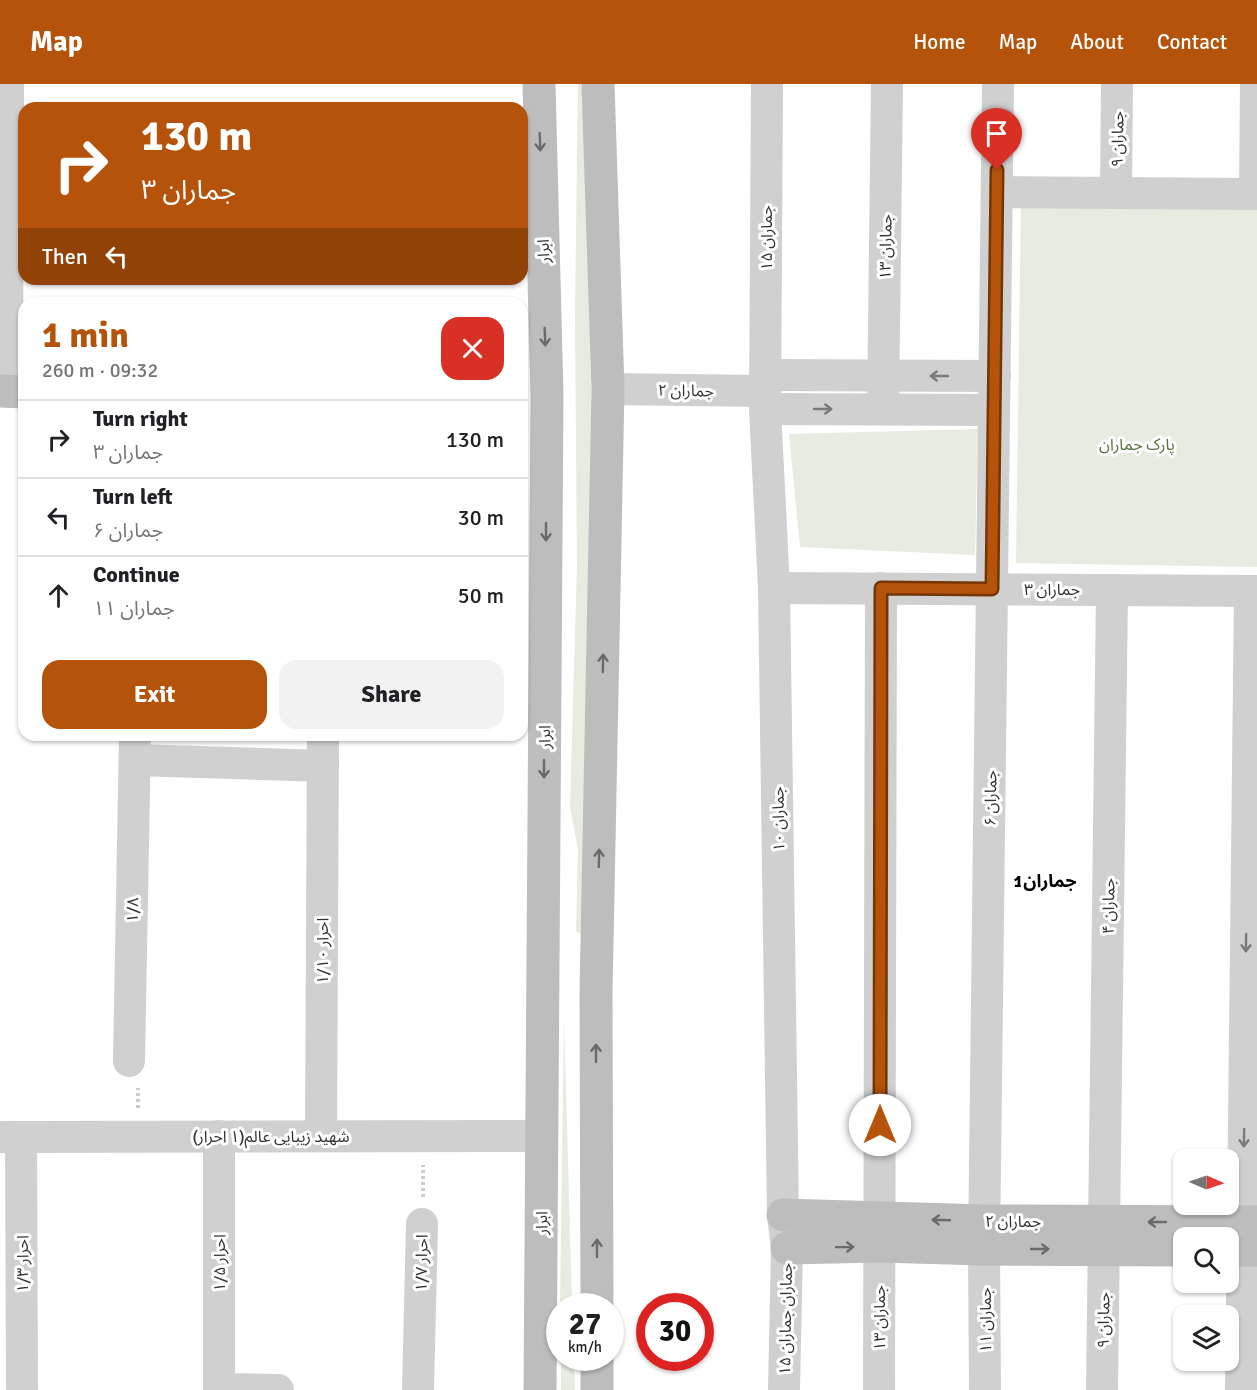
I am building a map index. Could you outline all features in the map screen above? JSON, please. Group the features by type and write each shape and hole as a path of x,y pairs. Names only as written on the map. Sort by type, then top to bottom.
{"street":[{"path":"8,84 10,391"},
{"name":"ابرار","path":"539,84 535,395 541,1136 540,1390"},
{"path":"597,1293 596,993 608,389 598,84"},
{"name":"جماران ۱۵","path":"765,392 767,84"},
{"name":"جماران ۱۳","path":"883,409 887,84"},
{"path":"765,392 884,375 995,375 998,84"},
{"name":"جماران ۹","path":"1116,193 1117,84"},
{"path":"997,192 1256,194 1256,84"},
{"name":"جماران ۶","path":"985,1235 995,375"},
{"name":"جماران ۲","path":"608,389 765,392"},
{"path":"765,392 883,409 994,410"},
{"name":"جماران ۱۰","path":"765,392 774,588 783,1215 787,1248"},
{"name":"جماران ۳","path":"774,588 1254,591"},
{"name":"جماران ۱۳","path":"879,1390 881,588"},
{"name":"جماران ۴","path":"1104,1235 1112,590"},
{"path":"1241,1390 1246,1239 1254,591"},
{"name":"۱/۱۰ احرار","path":"321,1136 323,741"},
{"path":"135,747 323,766"},
{"name":"۱/۸","path":"129,1061 135,747"},
{"name":"۱/۵ احرار","path":"219,1136 219,1390"},
{"name":"شهید زیبایی عالم(۱ احرار)","path":"10,1138 541,1136"},
{"name":"۱/۳ احرار","path":"10,1138 22,1390"},
{"name":"جماران ۲","path":"783,1215 880,1232 1246,1239"},
{"name":"۱/۷ احرار","path":"418,1390 422,1224"},
{"name":"جماران ۲","path":"787,1248 880,1232"},
{"name":"جماران ۱۱","path":"985,1235 985,1390"},
{"name":"جماران ۲","path":"1104,1235 1173,1248"},
{"name":"جماران ۹","path":"1102,1390 1104,1235"},
{"name":"جماران جماران ۱۵","path":"784,1390 787,1248"},
{"path":"597,1371 597,1390"},
{"path":"219,1390 278,1390"}],"path":[{"path":"129,1061 139,1061 138,1137"},
{"name":"۱/۷ احرار","path":"422,1224 424,1136"}],"green space":[{"path":"578,84 590,84 592,485 584,934 576,932 578,849 570,807 577,565 575,316"},
{"name":"پارک جماران","path":"1021,199 1257,202 1257,567 1016,563"},
{"path":"978,429 975,555 800,547 789,434"},
{"path":"564,1017 572,1293 560,1293"},
{"path":"561,1371 574,1371 575,1390 561,1390"}],"district":[{"name":"جماران1","path":"1045,881"}],"route":[{"path":"880,1125 881,588 992,589 997,170"}]}
